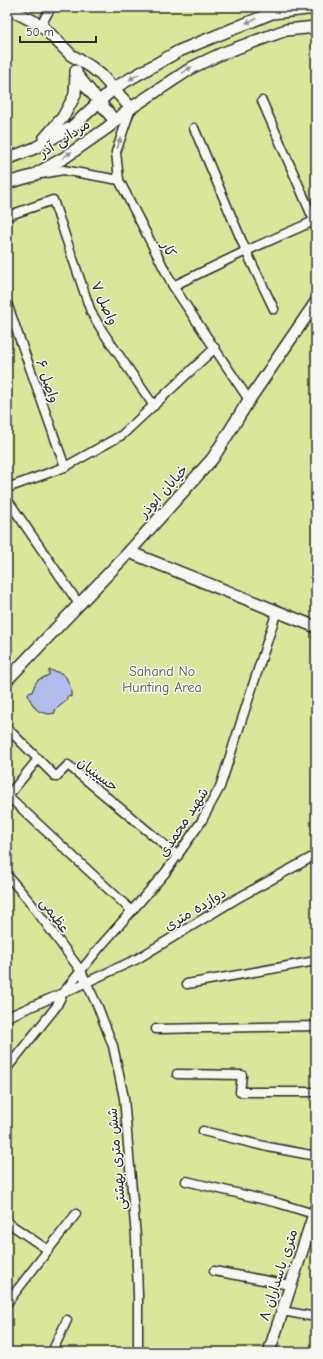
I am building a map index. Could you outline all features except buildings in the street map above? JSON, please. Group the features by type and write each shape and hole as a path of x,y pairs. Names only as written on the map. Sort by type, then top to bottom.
{"main road":[{"path":"7,8 40,25 71,55 91,67 114,88 131,108"},
{"name":"مردانی آذر","path":"7,159 35,148 72,127 114,88 179,51 272,13 316,8"},
{"name":"مردانی آذر","path":"7,183 32,176 64,158 131,108 193,67 223,52 286,30 316,28"},
{"path":"35,148 64,117 75,95 76,74 71,55"},
{"path":"76,74 115,121"},
{"name":"خیابان ابوذر","path":"8,676 80,604 129,552 213,458 249,400 316,302"},
{"path":"129,552 316,627"},
{"name":"۸ متری پاسداران","path":"268,1352 290,1285 313,1226 315,1211"}],"street":[{"path":"40,25 51,7"},
{"path":"173,286 246,251 315,223 262,101"},
{"path":"32,176 63,170 119,180 116,152 131,108"},
{"path":"194,128 246,251 274,309"},
{"name":"کار","path":"119,180 173,286 249,400"},
{"name":"واصل ۷","path":"7,216 53,200 91,312 102,332 154,406"},
{"name":"واصل ۶","path":"7,303 65,467"},
{"path":"7,488 65,467 122,434 215,348"},
{"path":"7,499 80,604"},
{"name":"شهید محمدی","path":"63,993 100,946 165,873 201,822 220,787 277,611"},
{"name":"حسینیان","path":"7,728 56,777 68,765 178,856"},
{"path":"38,759 8,796 132,911"},
{"name":"دوازده متری","path":"7,1017 137,959 236,899 316,855"},
{"name":"عظیمی","path":"7,875 30,902 81,972"},
{"path":"187,984 316,961"},
{"name":"شش متری بهشتی","path":"81,972 98,1007 113,1046 124,1098 136,1237 138,1352"},
{"path":"7,1068 56,1007 63,993"},
{"path":"156,1029 316,1026"},
{"path":"177,1074 242,1075 240,1092 316,1092"},
{"path":"203,1131 268,1147 316,1156"},
{"path":"186,1180 315,1211"},
{"path":"7,1303 76,1214"},
{"path":"7,1222 48,1250"},
{"path":"214,1271 290,1285"},
{"path":"282,1311 316,1317"},
{"path":"52,1352 67,1320"}],"green space":[{"name":"Sahand No Hunting Area","path":"7,7 316,7 316,1352 7,1352"}]}
